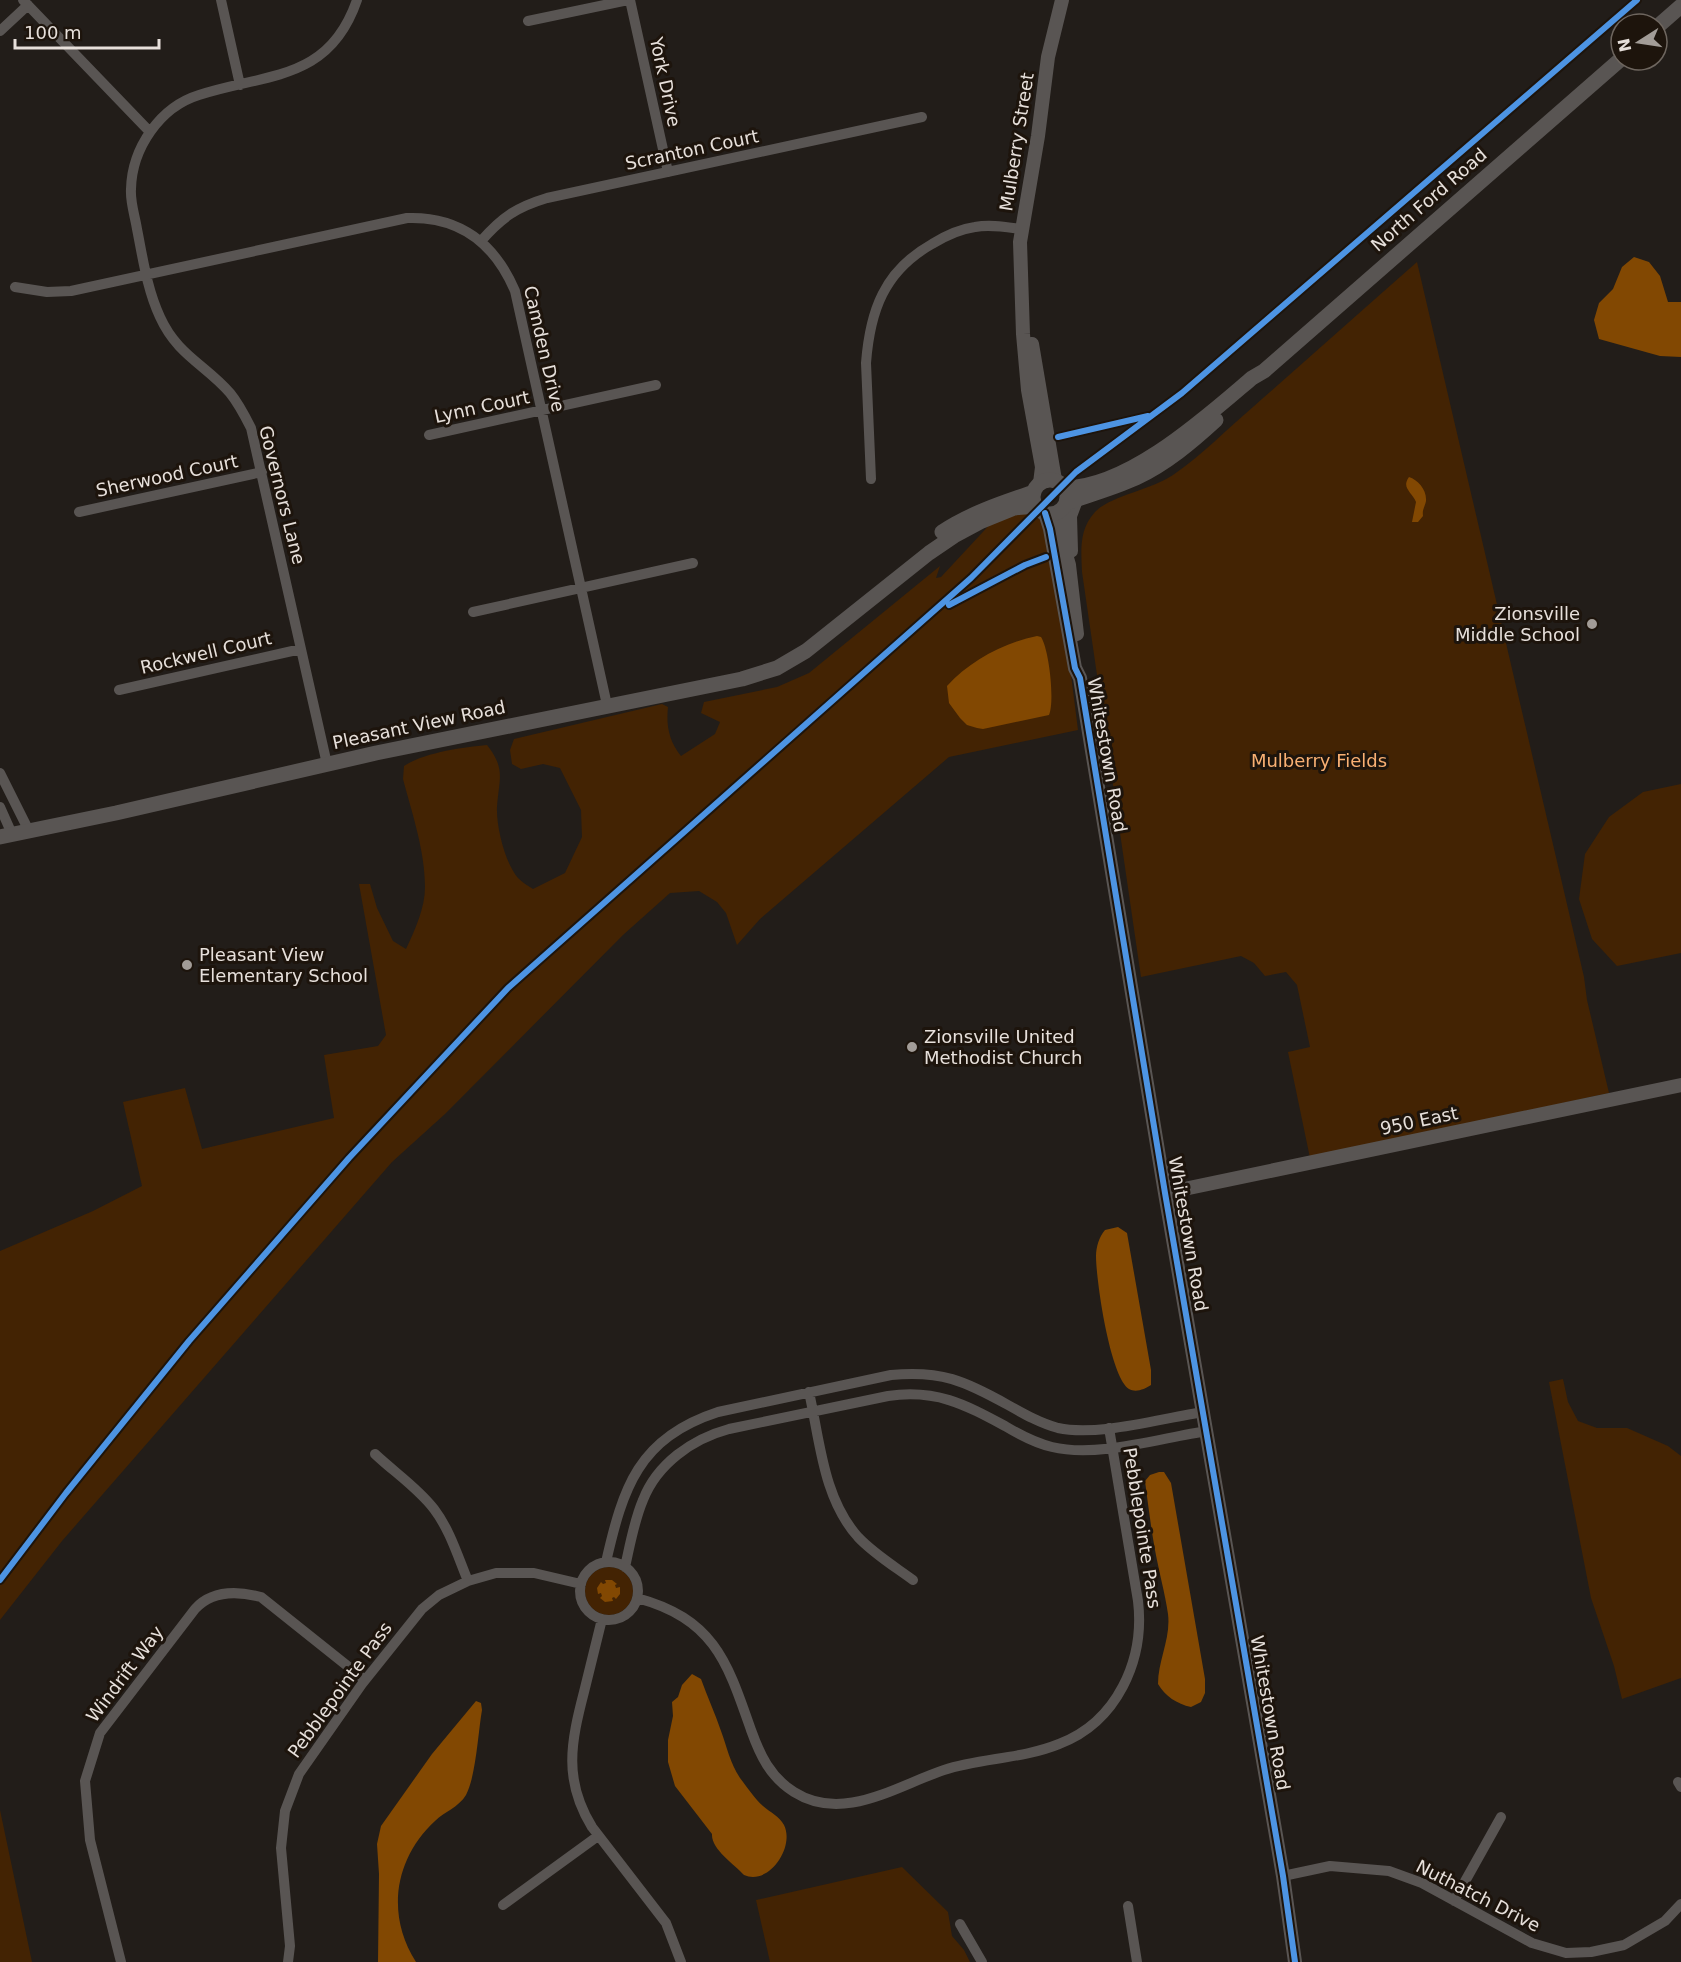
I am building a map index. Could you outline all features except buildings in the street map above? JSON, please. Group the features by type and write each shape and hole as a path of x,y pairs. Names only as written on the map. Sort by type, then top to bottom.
{"main road":[{"path":"1669,16 1681,6"},
{"name":"North Ford Road","path":"1053,497 1104,480 1171,444 1252,378 1264,371 1609,69"},
{"name":"Pleasant View Road","path":"6,836 327,764 742,679 777,668 806,651 929,553 954,536 1014,508 1053,497"}],"street":[{"path":"221,0 240,85"},
{"name":"Governors Lane","path":"327,764 251,428 230,393 173,340 160,319 146,274 131,200 131,188 136,159 150,132 163,116 199,95 282,75 312,61 336,40 353,12 357,0"},
{"path":"528,21 629,0"},
{"name":"York Drive","path":"629,0 668,172"},
{"name":"Mulberry Street","path":"1053,497 1021,291 1021,229 1038,136 1048,57 1062,0"},
{"path":"0,31 25,2 150,132"},
{"name":"Scranton Court","path":"481,241 504,216 531,203 922,117"},
{"name":"Camden Drive","path":"15,287 59,292 407,218 423,218 448,223 481,241 501,264 515,291 607,705"},
{"path":"871,479 866,363 873,315 887,286 908,261 922,249 956,232 974,226 1021,229"},
{"name":"Lynn Court","path":"429,435 656,385"},
{"name":"Sherwood Court","path":"79,512 262,472"},
{"name":"Whitestown Road","path":"1053,497 1070,516 1069,565"},
{"name":"Whitestown Road","path":"1053,497 1059,531 1069,565 1082,666 1080,678"},
{"name":"Whitestown Road","path":"1053,497 1050,529 1075,668 1080,678 1295,1962"},
{"path":"473,612 693,563"},
{"name":"Rockwell Court","path":"119,690 301,649"},
{"path":"0,773 29,831"},
{"path":"0,807 6,836"},
{"name":"950 East","path":"1165,1193 1681,1085"},
{"path":"606,1562 618,1509 629,1483 662,1441 704,1416 891,1375 914,1373 955,1379 1048,1425 1080,1431 1204,1412"},
{"path":"809,1392 829,1485 844,1518 867,1545 913,1580"},
{"path":"625,1567 644,1497 658,1475 674,1457 704,1438 722,1431 888,1396 924,1394 962,1403 1028,1439 1051,1447 1087,1451 1207,1431"},
{"name":"Pebblepointe Pass","path":"637,1598 654,1602 679,1614 713,1643 731,1672 766,1766 789,1789 811,1800 835,1804 861,1802 951,1768 1060,1744 1087,1729 1112,1704 1128,1677 1138,1645 1140,1627 1138,1601 1108,1428"},
{"path":"375,1454 435,1510 449,1534 468,1581"},
{"path":"606,1562 625,1567 636,1582 637,1598 632,1608 624,1616 611,1620 593,1615 585,1608 580,1598 581,1584 591,1568 606,1562"},
{"name":"Pebblepointe Pass","path":"288,1962 290,1946 281,1848 285,1811 299,1774 366,1680 422,1609 439,1595 468,1581 496,1573 520,1572 581,1584"},
{"name":"Windrift Way","path":"121,1962 90,1840 85,1781 100,1733 195,1609 202,1602 217,1595 244,1593 261,1597 366,1680"},
{"path":"602,1619 575,1728 572,1759 577,1797 598,1836 666,1923 681,1962"},
{"path":"1454,1901 1502,1817"},
{"path":"503,1905 598,1836"},
{"name":"Nuthatch Drive","path":"1282,1876 1330,1866 1389,1870 1422,1883 1532,1943 1566,1953 1591,1952 1624,1945 1665,1921 1681,1904"},
{"path":"1128,1906 1137,1962"},
{"path":"960,1924 982,1962"}],"green space":[{"name":"Mulberry Fields","path":"1417,262 1609,1093 1310,1158 1288,1052 1310,1047 1297,985 1286,972 1265,976 1254,963 1241,956 1141,977 1082,572 1082,540 1086,525 1102,506 1154,485 1184,467"},
{"path":"1032,511 1044,524 1070,667 1078,730 949,757 760,919 737,945 726,913 717,902 699,891 670,893 623,935 445,1114 392,1162 62,1541 0,1620 0,1251 93,1211 142,1186 123,1102 185,1088 202,1149 334,1118 324,1055 378,1046 386,1035 359,884 370,884 377,908 393,941 406,949 423,903 425,887 423,860 403,779 404,766 432,754 487,745 497,761 500,774 497,815 505,854 518,878 533,889 565,873 582,837 581,810 560,768 543,764 521,769 512,764 510,750 514,739 662,704 668,707 669,733 681,756 715,734 720,722 701,713 704,702 777,687 809,673 940,566 936,578 941,577 994,520"},
{"path":"1681,784 1681,953 1617,966 1592,939 1579,899 1585,854 1609,817 1643,792"},
{"path":"1563,1379 1568,1402 1578,1421 1597,1428 1627,1428 1668,1446 1681,1456 1681,1678 1622,1699 1614,1666 1591,1598 1549,1382"},
{"path":"609,1567 626,1574 633,1591 626,1608 609,1615 592,1608 585,1591 592,1574"},
{"path":"0,1810 32,1962 0,1962"},
{"path":"902,1867 948,1912 952,1936 964,1950 970,1962 770,1962 756,1900"}],"shaded area":[{"path":"1634,257 1649,262 1660,276 1668,302 1681,302 1681,357 1660,356 1599,339 1594,320 1599,303 1613,289 1622,267"},
{"path":"1409,477 1416,480 1426,497 1423,516 1418,522 1412,522 1416,502 1406,484"},
{"path":"1041,637 1044,643 1049,663 1051,708 1049,715 983,729 967,725 949,703 947,686 988,654 1012,643"},
{"path":"1118,1227 1127,1233 1151,1370 1151,1385 1137,1391 1129,1389 1122,1381 1116,1366 1105,1327 1098,1285 1096,1256 1098,1242 1105,1230"},
{"path":"1164,1472 1171,1483 1205,1679 1205,1693 1201,1702 1191,1707 1172,1699 1158,1684 1168,1632 1168,1614 1145,1481 1150,1475"},
{"path":"605,1580 612,1580 617,1584 616,1588 620,1587 620,1594 616,1599 612,1598 613,1601 605,1602 600,1598 601,1593 598,1594 597,1588 601,1582 606,1583"},
{"path":"692,1674 701,1679 731,1761 740,1778 760,1803 784,1825 786,1844 783,1853 771,1870 762,1875 753,1877 744,1875 724,1856 715,1845 712,1834 675,1786 668,1762 668,1740 673,1716 672,1702 678,1697 682,1685"},
{"path":"476,1701 481,1703 482,1710 474,1766 466,1795 421,1836 403,1870 398,1907 407,1944 416,1962 378,1962 377,1844 381,1826 432,1754"}],"cycle path":[{"path":"0,1580 66,1493 189,1341 349,1158 508,988 971,578 1076,472 1182,393 1637,0"},
{"path":"1058,437 1148,416"},
{"path":"1045,513 1050,529 1075,668 1080,678 1165,1193 1283,1876 1295,1962"},
{"path":"949,605 1025,565 1046,557"}],"place":[{"name":"Zionsville Middle School","path":"1592,624"},
{"name":"Pleasant View Elementary School","path":"187,965"},
{"name":"Zionsville United Methodist Church","path":"912,1047"}]}
